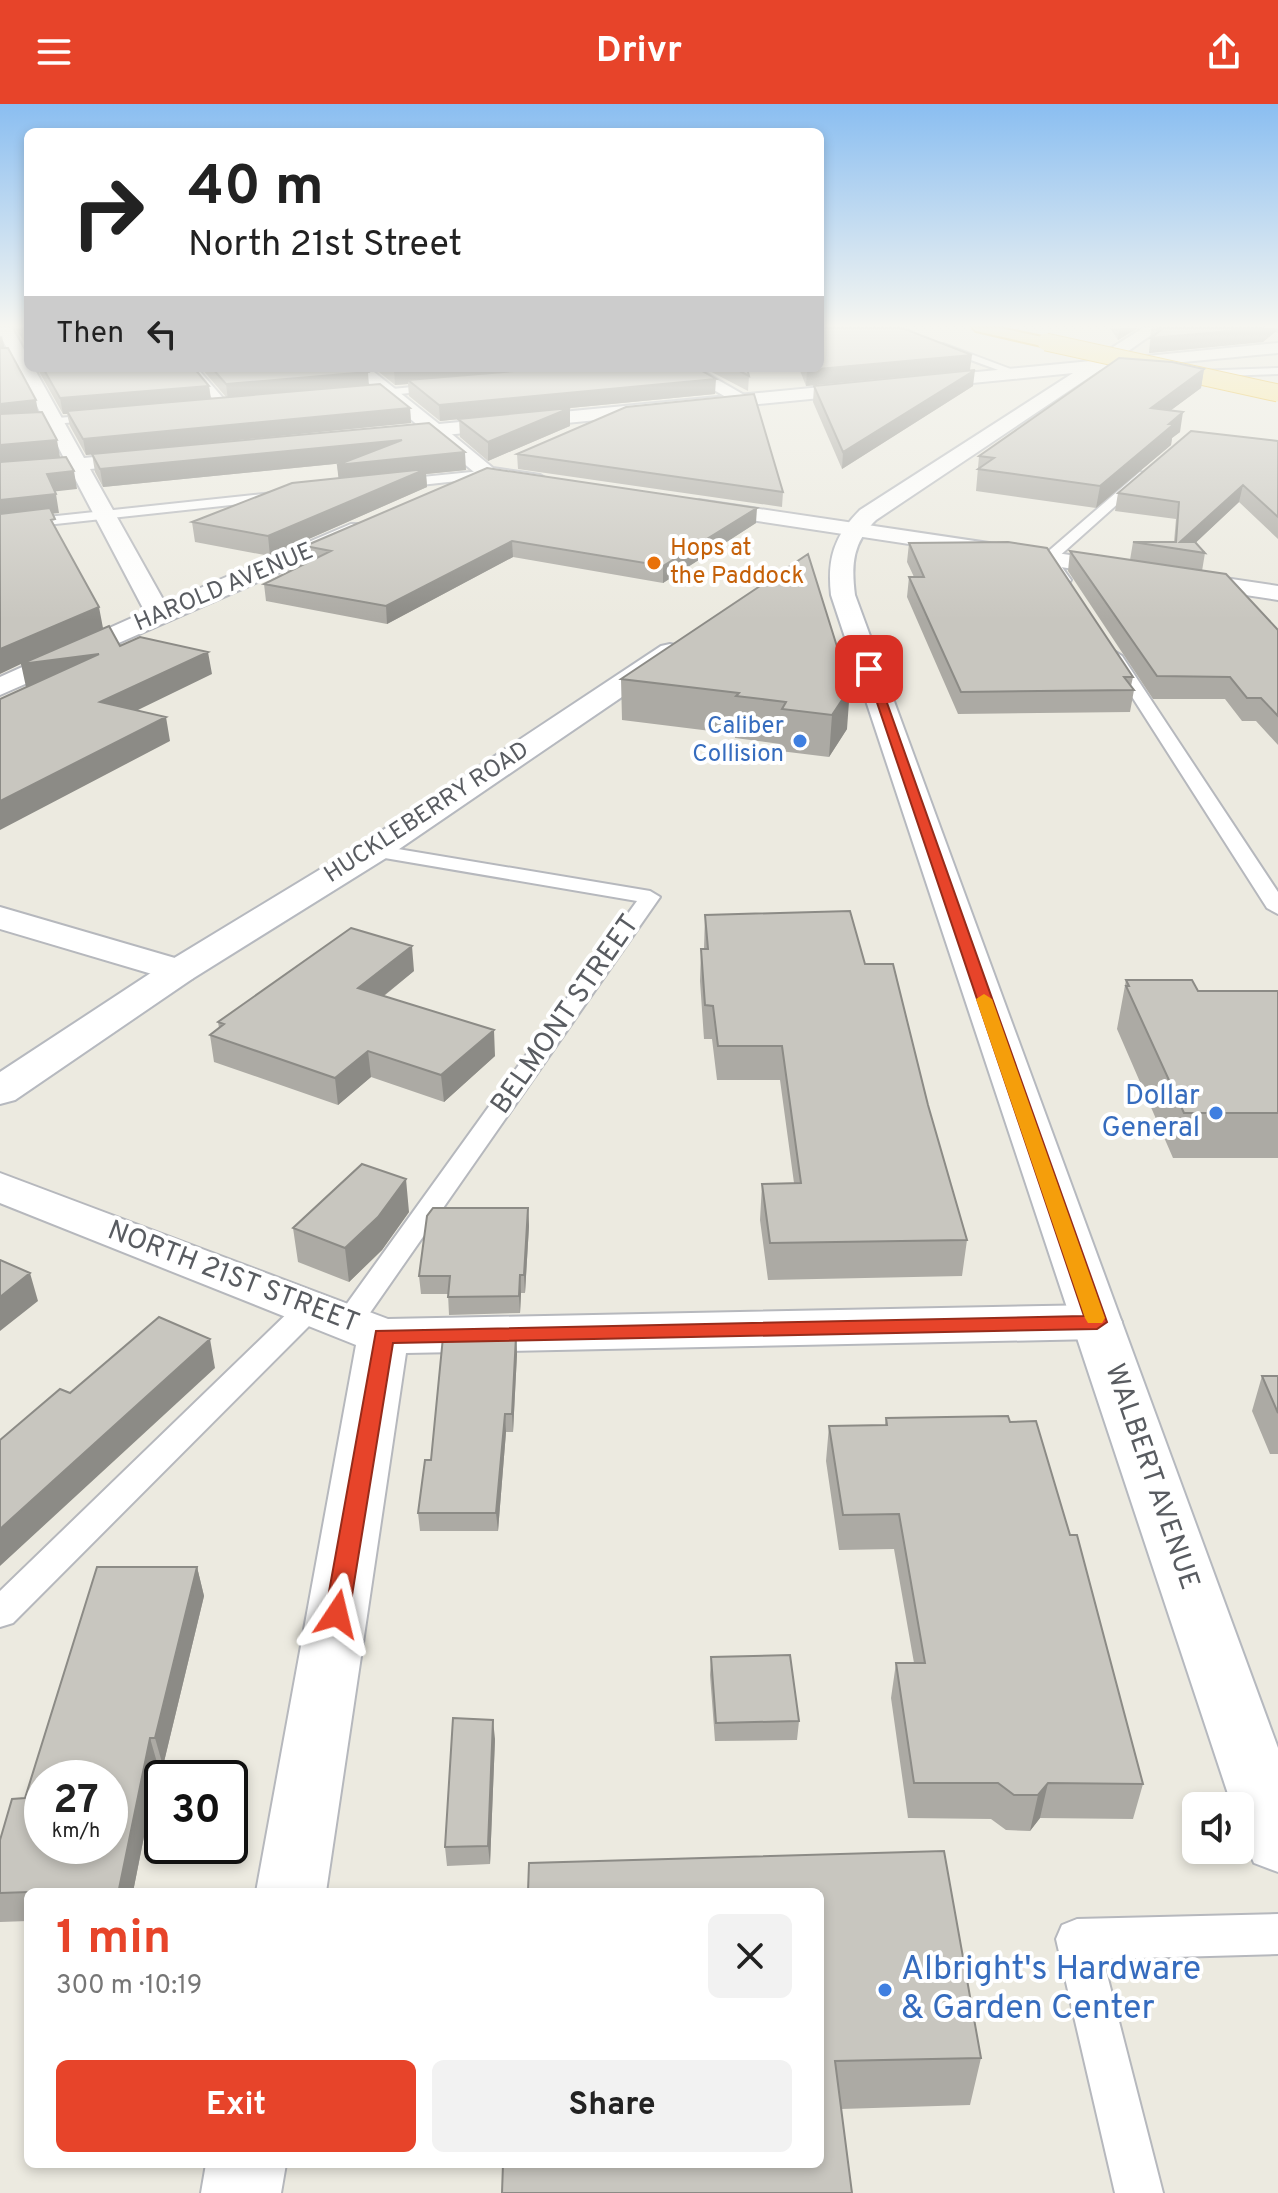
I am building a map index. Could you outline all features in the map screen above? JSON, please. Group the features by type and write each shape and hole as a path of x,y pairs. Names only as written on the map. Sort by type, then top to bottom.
{"street":[{"path":"57,425 159,615"},
{"path":"429,425 484,474 561,484"},
{"path":"388,434 480,425"},
{"path":"556,442 592,425"},
{"path":"806,560 868,515 1005,425"},
{"path":"409,507 528,454"},
{"path":"0,472 171,455"},
{"path":"680,503 1049,558 1276,586"},
{"name":"HAROLD AVENUE","path":"0,687 381,520"},
{"name":"WALBERT AVENUE","path":"851,530 843,549 840,571 843,595 1278,1841"},
{"name":"HUCKLEBERRY ROAD","path":"0,1091 179,971 374,851 693,637"},
{"path":"0,918 179,971"},
{"name":"NORTH 21ST STREET","path":"0,1187 347,1322 1097,1322"},
{"name":"BELMONT STREET","path":"291,1888 347,1322"},
{"path":"241,2193 245,2168"}],"lane":[{"path":"1075,597 1049,558 1157,464"},
{"path":"373,487 484,474"},
{"path":"0,526 296,495"},
{"path":"1100,636 1278,908"},
{"name":"BELMONT STREET","path":"347,1322 650,897 374,851"},
{"path":"0,1613 347,1322"},
{"path":"1139,2193 1077,1939 1278,1934"}],"building":[{"path":"0,425 49,425 57,440 0,445"},
{"path":"75,425 226,425 83,439"},
{"path":"402,425 432,425 465,452 337,465 402,440 100,469 92,454"},
{"path":"466,425 528,425 488,442"},
{"path":"583,425 763,425 783,492 517,454"},
{"path":"831,425 886,425 843,452"},
{"path":"1023,425 1172,425 1100,486 978,469 994,458 979,456"},
{"path":"1191,431 1278,441 1278,517 1243,485 1180,542 1195,542 1205,553 1133,542 1176,542 1179,502 1118,493"},
{"path":"66,457 74,471 47,474 56,494 0,500 0,462"},
{"path":"487,468 757,508 663,566 512,541 386,606 264,584 331,551 305,546"},
{"path":"426,469 268,536 192,522 292,483"},
{"path":"50,508 55,519 51,520 99,607 0,649 0,514"},
{"path":"1008,542 1047,548 1133,677 1124,677 1134,690 961,692 909,577 924,577 909,543"},
{"path":"1070,551 1226,574 1278,630 1278,716 1261,698 1247,698 1230,677 1157,676"},
{"path":"808,554 850,688 832,715 782,709 786,702 736,696 739,693 621,679"},
{"path":"109,626 120,646 140,637 208,652 100,702 166,717 0,801 0,699 99,654 21,664"},
{"path":"850,911 865,964 893,964 928,1105 967,1240 770,1243 762,1184 801,1183 782,1046 718,1046 713,1006 705,1005 701,949 708,949 705,915"},
{"path":"351,928 412,946 358,988 494,1030 441,1075 368,1051 335,1078 210,1035 224,1024 218,1022"},
{"path":"1126,980 1192,980 1198,991 1278,991 1278,1113 1184,1113"},
{"path":"362,1164 406,1179 378,1217 345,1248 293,1228"},
{"path":"433,1208 528,1208 524,1275 520,1275 519,1296 448,1297 450,1276 419,1276 427,1216"},
{"path":"0,1260 30,1273 0,1297"},
{"path":"159,1317 210,1339 0,1529 0,1440 60,1389 70,1393"},
{"path":"516,1336 512,1414 505,1414 496,1513 418,1513 425,1460 431,1460 443,1337"},
{"path":"1262,1376 1278,1376 1278,1413"},
{"path":"1008,1416 1010,1422 1036,1421 1070,1535 1077,1535 1143,1784 1048,1783 1038,1795 1014,1795 998,1783 914,1783 896,1663 925,1663 899,1514 843,1515 829,1426 887,1425 886,1418"},
{"path":"97,1567 197,1567 155,1738 150,1738 128,1845 128,1760 37,1760"},
{"path":"790,1655 799,1721 716,1723 711,1657"},
{"path":"453,1718 493,1720 488,1846 445,1847"},
{"path":"24,1798 24,1864 124,1864 119,1888 24,1888 24,1892 0,1893 0,1840 12,1799"},
{"name":"Albright's Hardware & Garden Center","path":"944,1851 981,2058 835,2061 852,2193 502,2193 503,2168 824,2168 824,1888 528,1888 529,1863"}],"slow traffic":[{"path":"984,999 1095,1318"}],"place":[{"name":"Hops at the Paddock","path":"654,563"},
{"name":"Caliber Collision","path":"800,741"},
{"name":"Dollar General","path":"1216,1113"},
{"name":"Albright's Hardware & Garden Center","path":"885,1990"}],"route":[{"path":"337,1614 383,1336 1097,1322 869,669"}]}
